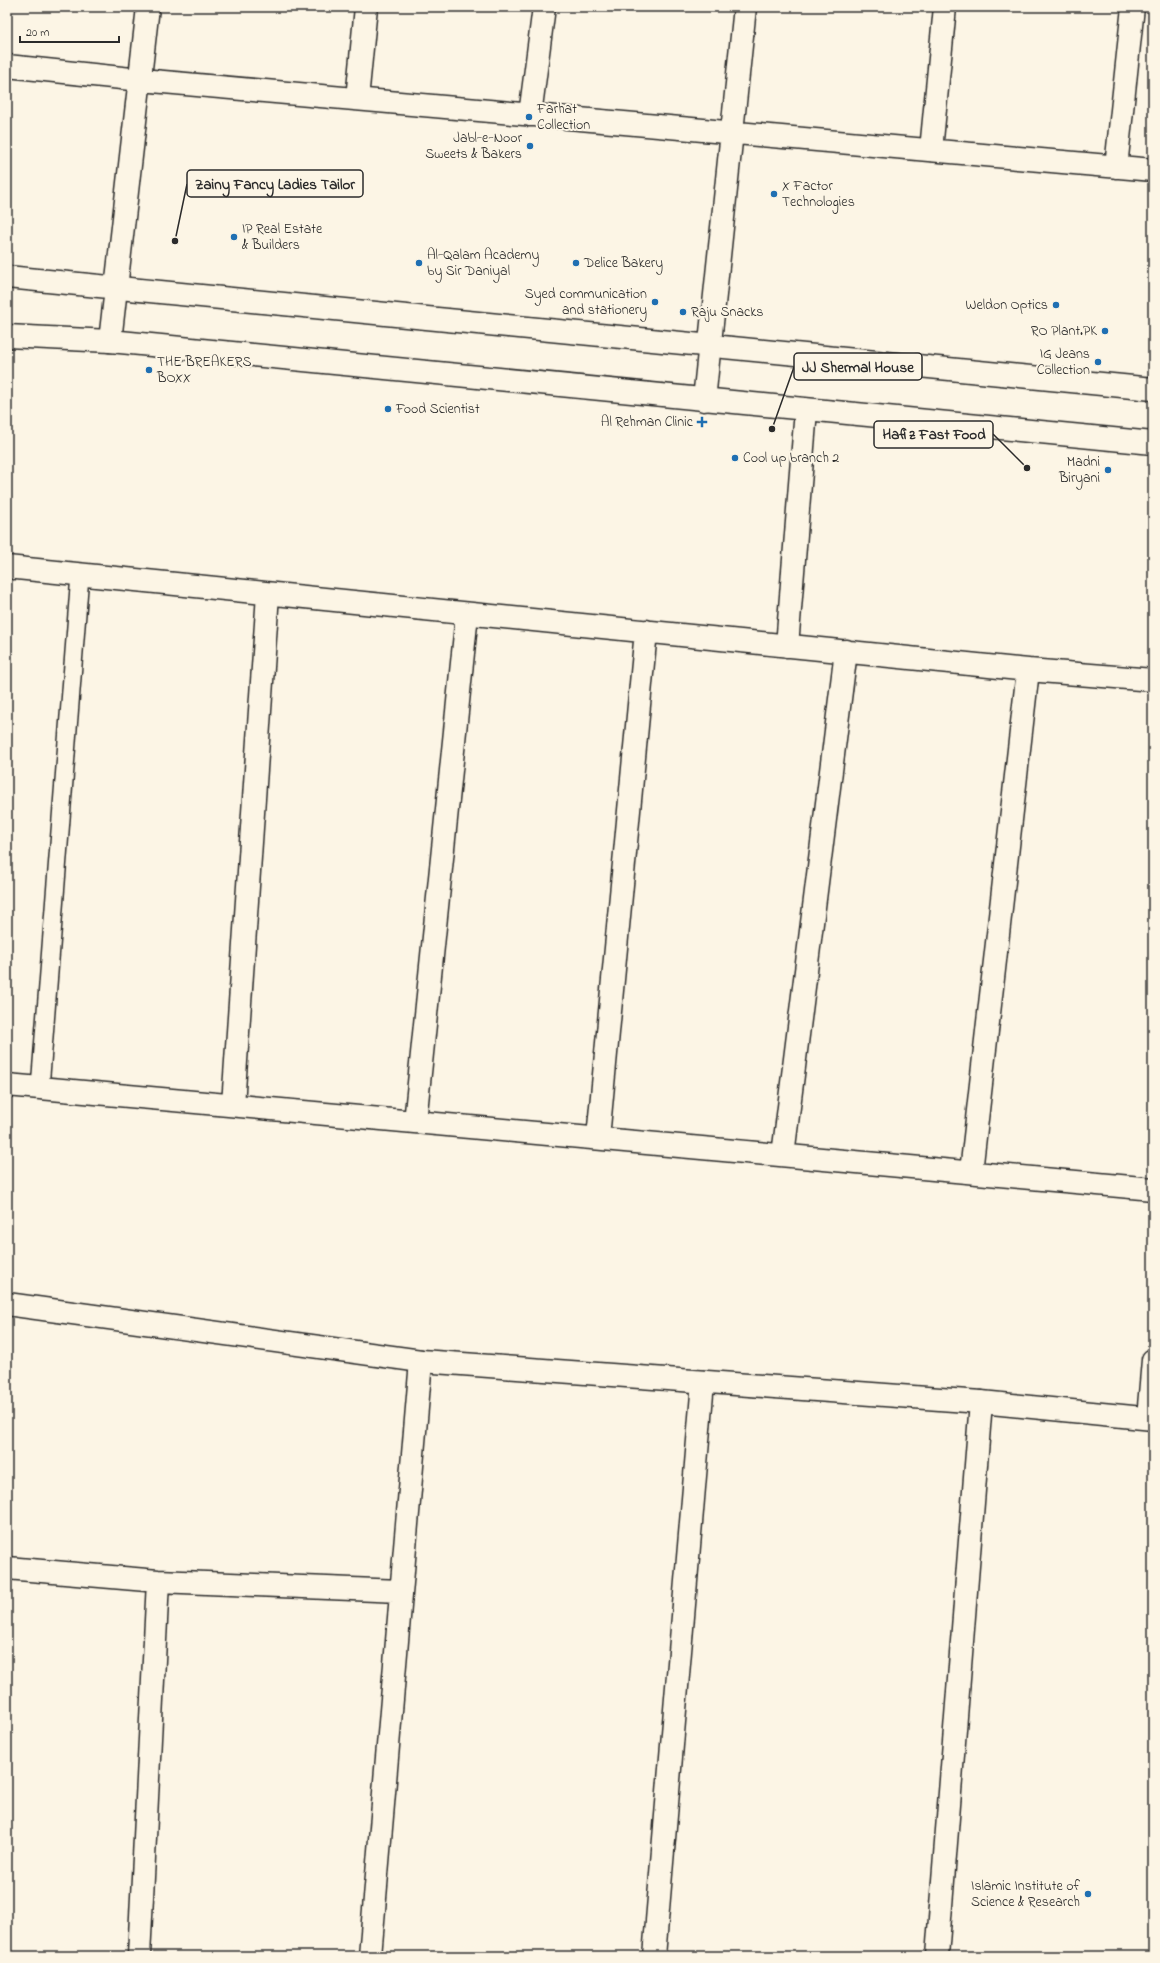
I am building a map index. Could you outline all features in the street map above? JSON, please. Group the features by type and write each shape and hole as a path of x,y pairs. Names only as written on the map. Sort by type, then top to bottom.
{"street":[{"path":"110,341 148,7"},
{"path":"357,99 366,7"},
{"path":"530,114 544,7"},
{"path":"704,400 746,7"},
{"path":"931,150 945,7"},
{"path":"1116,167 1133,7"},
{"path":"7,66 140,80 1153,170"},
{"path":"7,276 1153,389"},
{"path":"7,336 110,341 1153,443"},
{"path":"787,646 806,410"},
{"path":"7,567 1028,670 1153,680"},
{"path":"233,1105 268,594"},
{"path":"415,1122 467,614"},
{"path":"598,1138 646,631"},
{"path":"783,1155 846,651"},
{"path":"971,1172 1028,670"},
{"path":"7,1085 1153,1189"},
{"path":"7,1304 421,1361 981,1402 1150,1418 1153,1360"},
{"path":"370,1956 400,1591 421,1361"},
{"path":"654,1956 703,1382"},
{"path":"937,1956 981,1402"},
{"path":"7,1568 158,1582 400,1591"},
{"path":"139,1956 158,1582"}],"lane":[{"path":"40,1088 80,575"}],"place":[{"name":"Farhat Collection","path":"529,117"},
{"name":"Jabl-e-Noor Sweets & Bakers","path":"530,146"},
{"name":"X Factor Technologies","path":"774,194"},
{"name":"IP Real Estate & Builders","path":"234,237"},
{"name":"Zainy Fancy Ladies Tailor","path":"175,241"},
{"name":"Al-Qalam Academy by Sir Daniyal","path":"419,263"},
{"name":"Delice Bakery","path":"576,263"},
{"name":"Syed communication and stationery","path":"655,302"},
{"name":"Weldon Optics","path":"1056,305"},
{"name":"Raju Snacks","path":"683,312"},
{"name":"RO Plant.PK","path":"1105,331"},
{"name":"IG Jeans Collection","path":"1098,362"},
{"name":"THE BREAKERS BOXX","path":"149,370"},
{"name":"Food Scientist","path":"388,409"},
{"name":"Al Rehman Clinic","path":"702,422"},
{"name":"JJ Shermal House","path":"772,429"},
{"name":"Cool up branch 2","path":"735,458"},
{"name":"Hafiz Fast Food","path":"1027,468"},
{"name":"Madni Biryani","path":"1108,470"},
{"name":"Islamic Institute of Science & Research","path":"1088,1894"}]}
